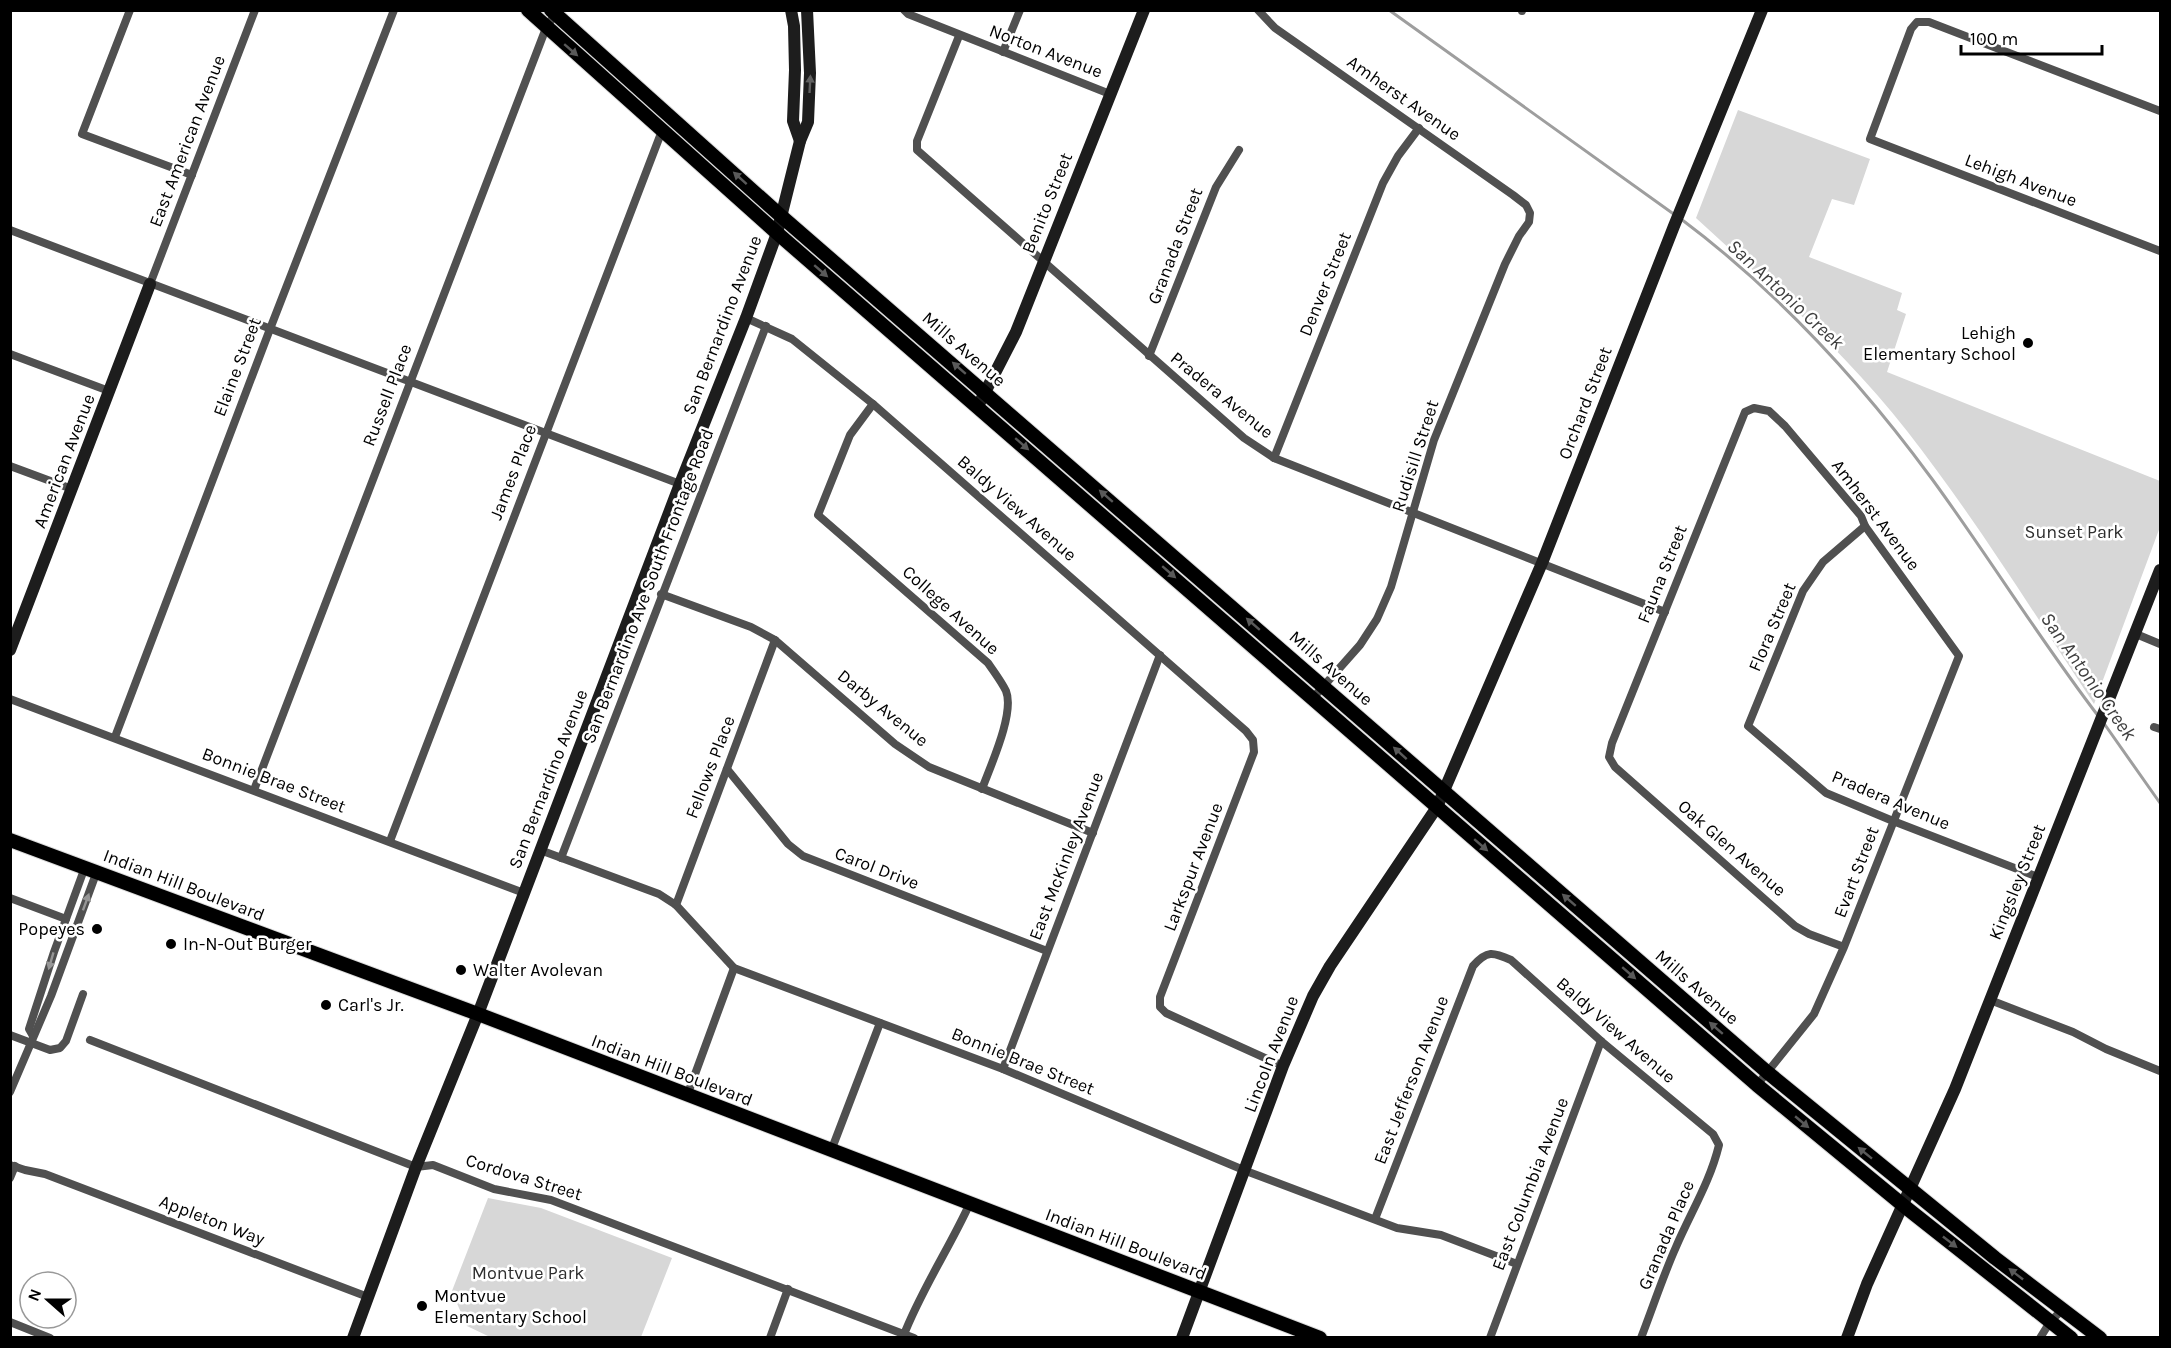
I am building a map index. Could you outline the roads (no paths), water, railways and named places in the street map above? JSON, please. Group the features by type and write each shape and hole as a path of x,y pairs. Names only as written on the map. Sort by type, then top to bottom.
{"main road":[{"name":"Mills Avenue","path":"528,10 777,233 1757,1084 1904,1206 2071,1338"},
{"name":"Mills Avenue","path":"553,12 781,216 1767,1072 1911,1190 2100,1338"},
{"name":"Indian Hill Boulevard","path":"10,840 478,1014 1320,1338"}],"street":[{"path":"130,10 82,134 192,175"},
{"name":"East American Avenue","path":"150,284 255,10"},
{"name":"Elaine Street","path":"115,737 394,10"},
{"path":"791,10 794,26 795,70 793,121 800,141"},
{"name":"San Bernardino Avenue","path":"353,1338 416,1167 478,1014 777,233 800,141 808,122 810,73 807,10"},
{"name":"Norton Avenue","path":"904,10 908,14 959,36 1110,94"},
{"path":"1003,52 1020,10"},
{"name":"Benito Street","path":"978,406 1016,332 1144,10"},
{"name":"Amherst Avenue","path":"1258,10 1275,28 1526,205 1530,213"},
{"name":"Orchard Street","path":"1437,807 1542,563 1674,226 1762,10"},
{"name":"Russell Place","path":"254,790 553,12"},
{"name":"Lehigh Avenue","path":"2160,111 1929,22 1917,22 1911,29 1870,139 2160,251"},
{"name":"Pradera Avenue","path":"959,36 917,141 917,150 1244,438 1274,458 1665,612"},
{"name":"James Place","path":"390,842 545,433 669,115"},
{"name":"Denver Street","path":"1274,458 1383,183 1398,156 1419,128"},
{"name":"Granada Street","path":"1149,356 1216,187 1239,150"},
{"name":"Rudisill Street","path":"1313,698 1360,645 1377,619 1391,587 1434,440 1505,264 1518,236 1528,222 1530,213"},
{"path":"10,230 680,484"},
{"name":"American Avenue","path":"10,650 150,284"},
{"name":"Baldy View Avenue","path":"746,318 792,339 873,404 1246,731 1253,740"},
{"name":"San Bernardino Ave South Frontage Road","path":"561,858 766,326"},
{"path":"10,354 110,391"},
{"name":"College Avenue","path":"873,404 850,435 818,515 988,663 1007,693 1002,735 981,789"},
{"name":"Amherst Avenue","path":"1754,408 1769,411 1785,426 1861,516 1865,526 1959,656"},
{"name":"Fauna Street","path":"1609,757 1612,743 1745,412 1754,408"},
{"path":"10,466 72,489"},
{"name":"Flora Street","path":"1748,726 1803,591 1823,562 1865,526"},
{"name":"Kingsley Street","path":"1847,1338 1867,1284 1904,1206 1954,1089 2160,570"},
{"name":"Darby Avenue","path":"661,594 751,627 776,640 895,744 930,767 1093,833"},
{"path":"2136,634 2160,644"},
{"name":"Fellows Place","path":"676,905 776,640"},
{"name":"East McKinley Avenue","path":"1003,1069 1160,655"},
{"name":"Evart Street","path":"1757,1084 1814,1014 1844,947 1959,656"},
{"name":"Bonnie Brae Street","path":"10,699 524,893"},
{"name":"Pradera Avenue","path":"1748,726 1826,793 2038,877"},
{"name":"Larkspur Avenue","path":"1253,740 1254,752 1160,997 1160,1007 1166,1013 1284,1066"},
{"name":"Oak Glen Avenue","path":"1609,757 1615,767 1795,926 1809,934 1844,947"},
{"name":"Carol Drive","path":"727,769 788,844 803,856 1047,951"},
{"name":"Lincoln Avenue","path":"1182,1338 1284,1066 1313,996 1330,966 1437,807"},
{"name":"Bonnie Brae Street","path":"540,850 659,894 676,905 734,968 1003,1069 1246,1171 1375,1219 1405,1229 1440,1235 1517,1264"},
{"path":"32,1039 29,1029 66,919 92,869"},
{"path":"10,1092 51,996 92,869"},
{"path":"10,898 66,919"},
{"name":"Baldy View Avenue","path":"1483,955 1495,953 1511,960 1601,1041 1713,1134 1719,1145"},
{"name":"East Jefferson Avenue","path":"1375,1219 1473,966 1483,955"},
{"path":"687,1096 734,968"},
{"path":"10,1035 32,1039 50,1050 60,1048 66,1041 83,994"},
{"path":"1990,1000 2073,1032 2106,1049 2160,1071"},
{"path":"831,1151 880,1023"},
{"name":"Cordova Street","path":"90,1040 416,1167 433,1165 494,1188 551,1200 903,1336 914,1338"},
{"name":"East Columbia Avenue","path":"1490,1338 1601,1041"},
{"name":"Granada Place","path":"1641,1338 1676,1246 1699,1201 1715,1162 1719,1145"},
{"path":"10,1178 13,1166"},
{"name":"Appleton Way","path":"13,1166 45,1174 368,1297"},
{"path":"903,1336 919,1298 954,1238 970,1203"},
{"path":"770,1338 788,1290"},
{"path":"2040,1338 2050,1322 2062,1310"},
{"path":"10,1322 50,1338"}],"waterway":[{"name":"San Antonio Creek","path":"1389,10 1675,215"},
{"name":"San Antonio Creek","path":"1681,219 1751,276 1847,373 1932,479 2099,717"},
{"name":"San Antonio Creek","path":"2103,722 2160,803"}],"place":[{"name":"Lehigh Elementary School","path":"2028,343"},
{"name":"Popeyes","path":"97,929"},
{"name":"In-N-Out Burger","path":"171,944"},
{"name":"Walter Avolevan","path":"461,970"},
{"name":"Carl's Jr.","path":"326,1005"},
{"name":"Montvue Elementary School","path":"422,1306"}],"park label":[{"name":"Sunset Park","path":"2074,532"},
{"name":"Montvue Park","path":"528,1273"}]}
